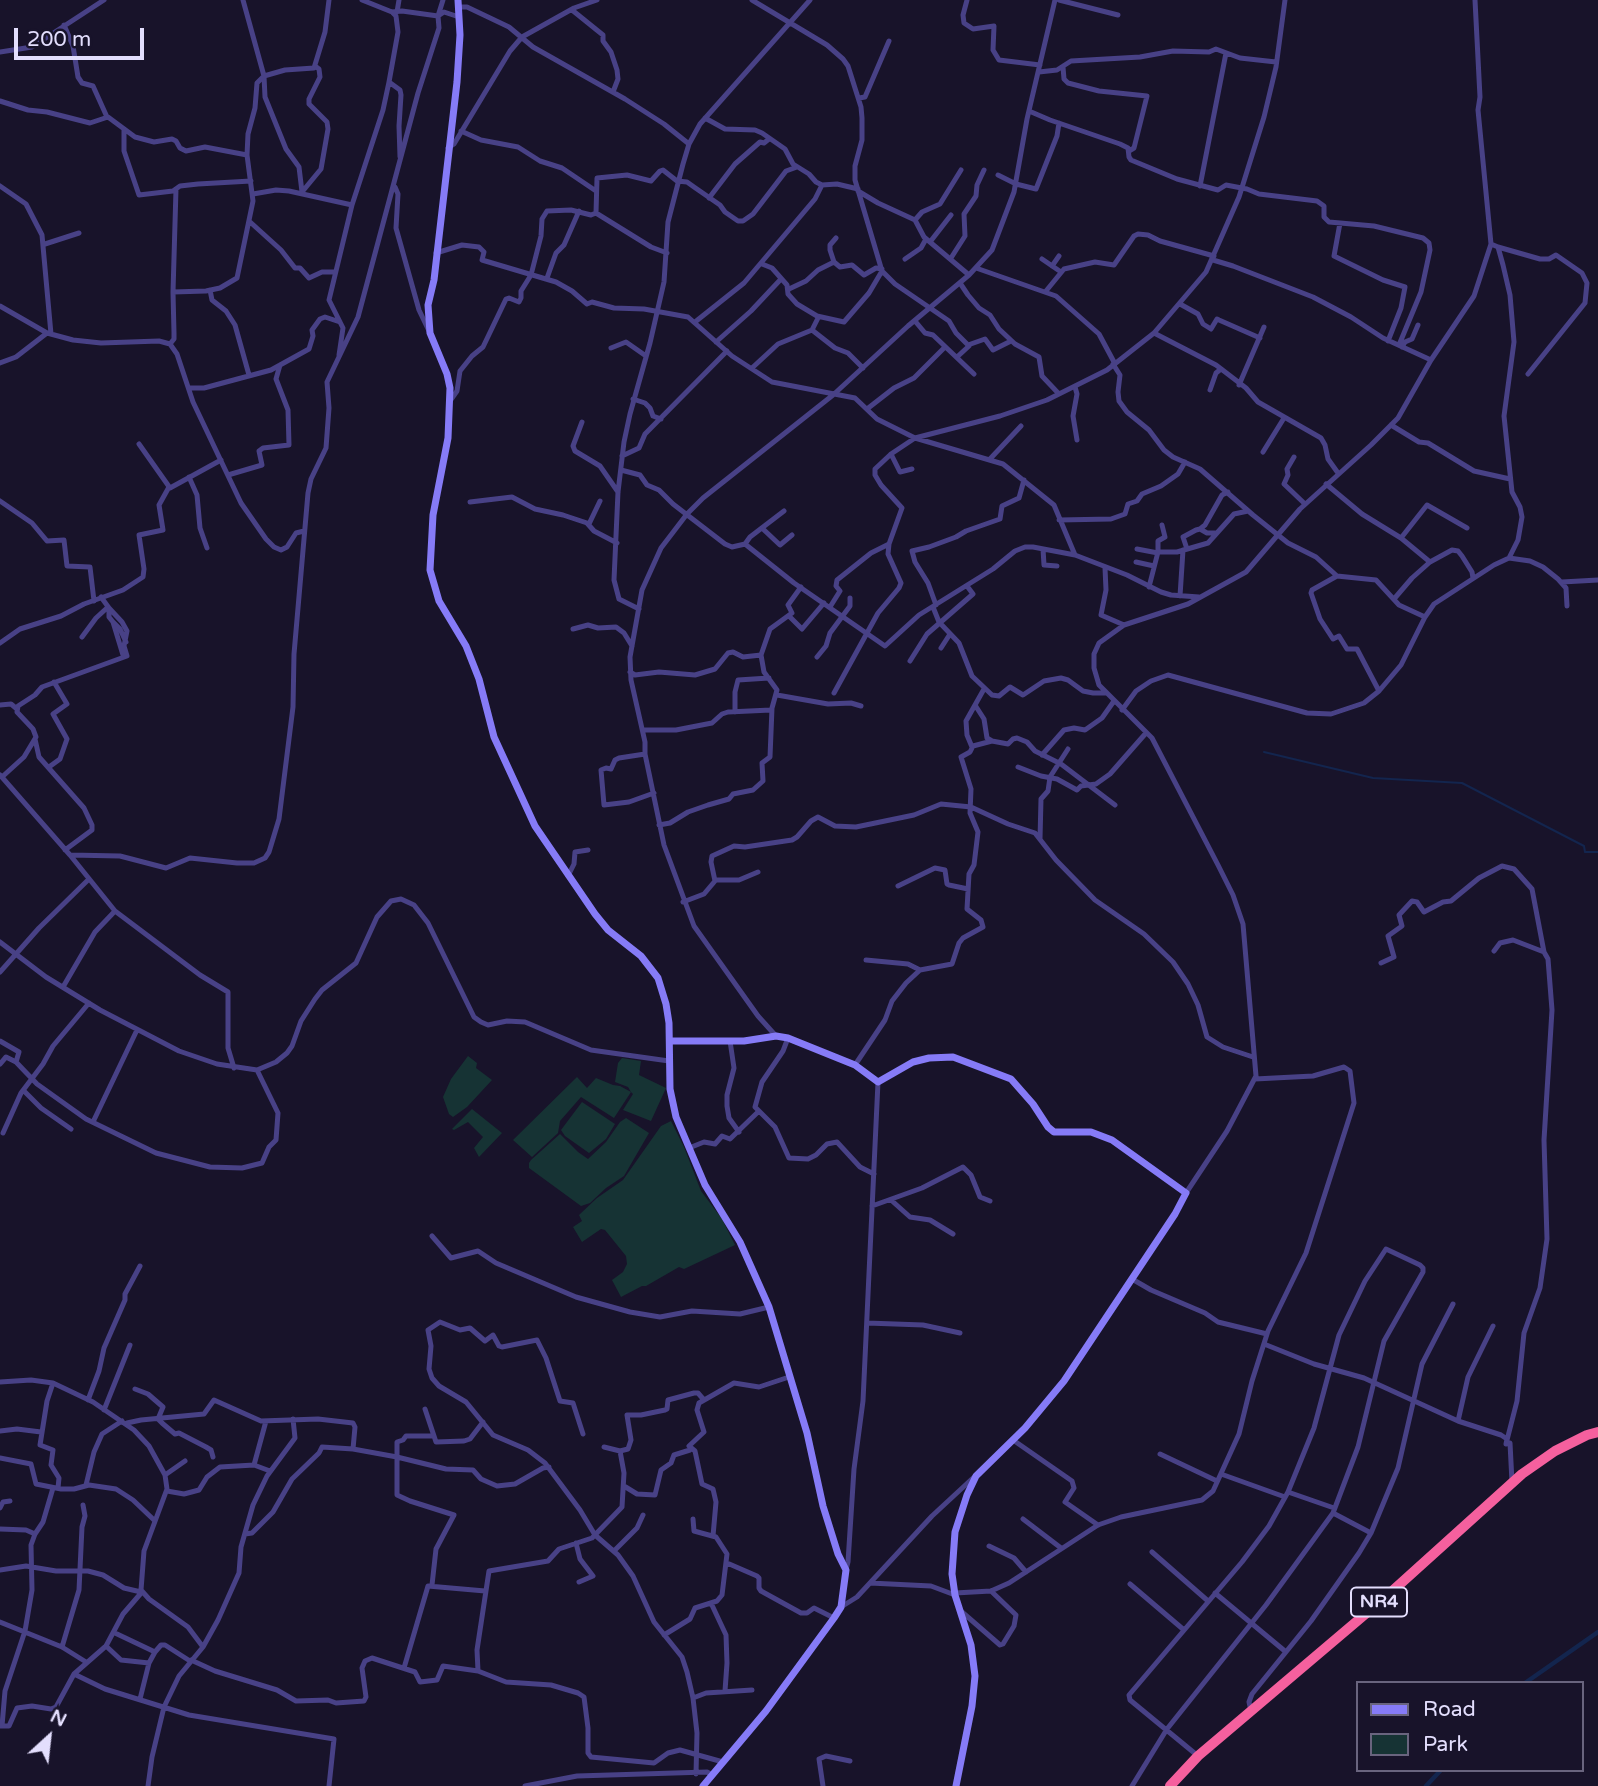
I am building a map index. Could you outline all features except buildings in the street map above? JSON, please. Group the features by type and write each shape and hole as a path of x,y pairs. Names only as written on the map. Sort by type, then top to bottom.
{"highway":[{"name":"NR4","path":"1170,1786 1198,1756 1407,1578 1512,1482 1555,1451 1587,1435 1598,1433"}],"street":[{"path":"0,52 32,47 104,0"},
{"path":"243,0 264,76 265,97 282,139 299,167 302,192"},
{"path":"173,292 220,288 237,278 253,194 247,155 256,89 260,78 264,76 315,66 325,32 329,0"},
{"path":"362,0 394,12 438,16 444,12 459,17"},
{"path":"338,358 343,328 329,300 352,205 376,133 389,82 398,32 394,12 399,0"},
{"path":"67,853 120,856 166,868 190,858 254,863 265,858 269,852 279,819 287,754 304,531 311,479 326,447 329,408 327,382 347,345 358,317 439,28 438,16 443,0"},
{"path":"448,148 454,144 510,51 522,37 597,0"},
{"path":"752,0 817,38 844,59 859,99 862,141 855,166 855,180 882,270 895,284 949,321 956,333 970,346"},
{"path":"639,609 618,598 614,580 618,492 633,398 658,312 667,254 668,222 689,144 705,118 810,0"},
{"path":"967,0 963,15 965,25 973,29 994,26 993,50 999,60 1039,69 1063,67 1071,61 1140,57 1173,51 1209,52 1216,49 1240,58 1276,62"},
{"path":"776,1035 758,1016 694,926 664,845 630,673 642,590 661,548 687,514 719,485 833,395 969,275 992,250 1016,184 1029,111 1057,0 1118,15"},
{"path":"834,693 866,632 901,583 888,554 902,508 881,485 875,475 875,469 915,438 1000,416 1075,387 1114,363 1154,333 1181,304 1214,258 1241,188 1264,117 1285,0"},
{"path":"841,1607 857,1597 932,1516 1013,1440 1064,1381 1227,1131 1255,1079 1239,911 1152,738 1105,692 1096,677 1094,654 1099,643 1124,625 1173,610 1246,572 1305,504 1391,425 1406,406 1431,360 1474,296 1491,244 1479,125 1475,0"},
{"path":"430,333 428,305 458,72 458,4 509,27 533,47 664,124 689,144"},
{"path":"572,10 603,35 603,41 611,52 617,70 618,79 612,92"},
{"path":"64,25 73,46 78,77 82,83 93,86 107,117"},
{"path":"859,99 865,97 868,92 889,41"},
{"path":"1200,186 1226,53"},
{"path":"302,192 321,169 328,129 327,122 309,104 320,77 315,66"},
{"path":"1063,67 1065,79 1069,83 1099,91 1147,96 1134,148 1129,151"},
{"path":"389,82 400,90 401,95 398,126 401,161"},
{"path":"0,101 27,110 90,122 107,117 145,141 175,140 180,148 186,151 205,147 247,155"},
{"path":"1029,111 1120,144 1129,151"},
{"path":"705,118 725,129 755,130 785,149 797,167 822,185 836,184 858,190 878,203 915,220 928,240 969,275"},
{"path":"998,175 1016,184 1036,189 1057,136 1059,123"},
{"path":"124,130 124,151 139,195 176,190 180,186 251,181"},
{"path":"461,131 481,140 518,147 540,161 562,168 596,191"},
{"path":"709,198 735,164 760,142 764,143 769,139"},
{"path":"1129,151 1131,160 1200,186 1218,190 1226,186 1259,194 1317,201 1324,206 1325,219 1329,222 1353,223 1411,233 1423,238 1429,243 1430,250 1421,292 1400,346"},
{"path":"596,213 596,179 602,176 627,175 651,181 663,170 671,177 687,182 738,221 743,221 753,214 786,171 797,167"},
{"path":"915,220 922,212 940,204 961,170"},
{"path":"951,258 965,236 964,214 976,196 977,185 984,170"},
{"path":"695,322 744,283 762,264 763,259 815,199 822,185"},
{"path":"0,186 26,204 43,235 50,304 49,333"},
{"path":"395,187 398,194 396,228 419,310 447,374 450,401 448,438 433,515 430,570 439,601 466,646 479,679 494,737 526,811 568,876 608,930 641,956 658,978 666,1004 672,1102 705,1185 740,1242 769,1307 814,1458 823,1506 838,1554 846,1570"},
{"path":"170,344 174,339 176,190"},
{"path":"253,194 276,190 302,192 352,205"},
{"path":"450,401 457,391 460,371 483,347 507,298 519,302 521,291 531,275 541,236 542,219 547,211 579,211 591,215 596,213"},
{"path":"547,278 556,253 564,245 579,211"},
{"path":"596,213 650,247 667,254"},
{"path":"905,259 921,248 951,215"},
{"path":"249,221 281,250 295,268 300,268 309,278 322,272 335,271"},
{"path":"1340,223 1334,256 1405,287 1401,308 1388,341"},
{"path":"45,244 79,233"},
{"path":"1046,291 1064,269 1095,262 1114,265 1138,234 1214,258 1313,297 1388,341 1431,360"},
{"path":"836,238 830,245 830,250 834,262 840,267 852,265 864,275 876,268 882,270"},
{"path":"1491,244 1540,258 1549,259 1556,255 1582,273 1587,283 1585,303 1528,374"},
{"path":"436,253 456,246 479,247 484,252 482,260 547,278 568,288 587,304 592,302 614,308 629,307 683,316 695,322 727,351 779,385 855,398 877,419 915,438 1003,464 1050,500 1075,555"},
{"path":"1498,247 1510,295 1514,342 1504,416 1510,479 1522,517 1518,540 1509,558"},
{"path":"1052,266 1059,256"},
{"path":"1042,259 1061,272"},
{"path":"789,289 834,262"},
{"path":"762,264 772,268 797,304 817,316 844,322 869,293 882,270"},
{"path":"976,268 1046,291 1088,322 1099,334 1120,375 1119,401 1127,412 1149,430 1164,450 1200,468 1248,511 1298,549 1316,557 1336,576"},
{"path":"716,342 781,279"},
{"path":"960,283 979,308 990,315 1011,341 1036,354 1043,370 1042,376 1059,394"},
{"path":"210,290 212,300 232,317 249,375"},
{"path":"1181,304 1198,314 1203,324 1211,329 1219,320 1260,338"},
{"path":"0,306 49,333 73,340 101,343 159,341 170,344 177,354 198,413 241,503 274,547 284,550 296,533 304,531"},
{"path":"752,368 778,344 811,330 817,316"},
{"path":"189,387 204,388 280,365 311,346 312,330 320,318 340,322"},
{"path":"915,321 925,333 931,333 974,374"},
{"path":"1400,346 1412,339 1418,325"},
{"path":"1239,385 1264,327"},
{"path":"811,330 835,348 848,353 863,368"},
{"path":"0,363 16,357 49,333"},
{"path":"1154,333 1216,365 1246,388 1258,402 1321,438 1328,460 1338,473"},
{"path":"957,357 970,346 985,339 993,349 1011,341"},
{"path":"611,348 626,341 646,356"},
{"path":"867,410 894,387 914,378 945,346"},
{"path":"622,456 639,447 645,434 727,351"},
{"path":"228,475 262,465 259,454 263,448 289,446 289,417 276,379 280,365"},
{"path":"1210,390 1216,373 1221,369"},
{"path":"1075,387 1077,394 1073,416 1077,440"},
{"path":"633,398 645,403 653,416 661,419"},
{"path":"1264,452 1284,418"},
{"path":"582,422 573,446 575,451 596,462 618,492"},
{"path":"1391,425 1419,442 1428,443 1474,471 1510,479"},
{"path":"990,459 1021,426"},
{"path":"139,444 169,487"},
{"path":"891,454 900,472 912,469"},
{"path":"1294,457 1287,468 1288,475 1284,484 1305,504"},
{"path":"0,643 20,629 61,616 123,590 145,575 139,535 163,530 159,505 169,487 221,460"},
{"path":"1059,520 1111,519 1125,514 1128,504 1178,474 1185,462"},
{"path":"621,470 640,475 647,485 659,490 729,547 745,544 784,511"},
{"path":"189,477 197,495 200,528 207,548"},
{"path":"1024,480 1019,498 1002,506 1000,519 912,551 915,562 928,583 939,622 959,643 972,676 984,689 996,696 1010,687 1023,695 1044,681 1061,678 1083,691 1105,692"},
{"path":"1326,484 1362,514 1401,538 1430,562"},
{"path":"1180,596 1184,537 1200,529 1222,495 1228,492"},
{"path":"470,502 512,497 535,509 589,524 594,531 617,543"},
{"path":"0,501 32,523 47,541 64,540 67,566 90,567 94,601"},
{"path":"589,524 600,501"},
{"path":"1401,538 1427,505 1467,528"},
{"path":"1137,549 1158,553 1211,542 1215,533 1234,514 1248,511"},
{"path":"1149,587 1158,553 1158,541 1165,537 1162,525"},
{"path":"762,529 780,545 792,535"},
{"path":"1200,529 1215,533"},
{"path":"745,544 801,587 881,643 888,645 904,626 1024,547 1075,555 1127,575 1149,587 1180,596 1201,597"},
{"path":"830,607 840,591 836,586 838,580 871,552 889,544"},
{"path":"1042,549 1044,565 1057,566"},
{"path":"1394,599 1430,562 1452,550 1458,551 1473,578"},
{"path":"1122,710 1136,691 1151,681 1168,675 1307,713 1323,715 1364,702 1379,691 1401,665 1434,604 1509,558 1519,558 1543,567 1562,582 1566,588 1567,606"},
{"path":"1136,562 1154,566"},
{"path":"1105,568 1101,615 1124,625"},
{"path":"1379,691 1357,649 1347,649 1339,636 1333,639 1320,619 1312,590 1336,576 1373,578 1401,607 1425,617"},
{"path":"1562,582 1598,580"},
{"path":"910,661 926,634 973,594 967,586"},
{"path":"659,825 670,823 701,807 729,799 733,794 753,790 764,778 762,763 770,757 771,710 777,695 776,686 762,668 761,655 770,629 792,613 788,605 801,587"},
{"path":"101,597 124,625 128,636 126,642"},
{"path":"817,657 851,603 850,598"},
{"path":"789,616 802,629 824,603"},
{"path":"17,709 42,687 127,656 126,642 120,629 108,617 109,607"},
{"path":"82,637 96,618 109,607"},
{"path":"113,622 123,657"},
{"path":"573,629 588,625 598,628 616,627 624,633 632,646"},
{"path":"940,648 950,634"},
{"path":"630,673 635,675 659,672 695,676 715,669 728,653 733,652 743,657 761,655"},
{"path":"735,712 738,680 769,678"},
{"path":"49,767 60,758 67,740 53,714 67,704 54,682"},
{"path":"972,747 967,735 966,721 984,689"},
{"path":"777,695 828,704 851,703 861,706"},
{"path":"1042,755 1066,729 1085,730 1102,718 1114,701"},
{"path":"0,705 10,704 17,709 33,729 39,757 84,808 92,825 92,830 67,853"},
{"path":"975,705 984,719 987,738 1008,744 1017,738 1027,743 1115,805"},
{"path":"643,730 676,730 712,723 722,714 771,710"},
{"path":"1018,767 1050,777 1077,790 1081,786 1090,787 1110,774 1146,733"},
{"path":"35,739 24,757 1,776 115,912 200,975 228,992 228,1048 234,1068"},
{"path":"855,1065 885,1020 897,994 920,970 952,964 959,943 974,931 983,928 981,920 967,909 969,874 974,865 978,832 970,813 971,789 961,757 970,752 972,747 992,741"},
{"path":"1040,839 1040,802 1048,791 1050,777 1068,749"},
{"path":"645,754 619,758 615,760 613,768 601,770 604,805 629,802 653,793"},
{"path":"716,880 710,862 712,856 734,846 745,847 792,840 818,817 835,826 856,827 914,815 941,804 971,807 1007,824 1035,833 1056,860 1095,900 1144,934 1173,962 1198,1004 1208,1037 1223,1047 1253,1057"},
{"path":"568,876 574,864 575,852 588,850"},
{"path":"1381,963 1394,957 1388,936 1402,926 1399,915 1412,901 1417,902 1424,912 1451,901 1479,878 1502,866 1514,869 1532,889 1548,959 1552,1010 1544,1140 1548,1233 1540,1288 1523,1337 1517,1401 1506,1444"},
{"path":"898,886 936,868 945,870 947,884 968,889"},
{"path":"683,902 704,894 716,880 739,880 758,872"},
{"path":"0,972 88,880"},
{"path":"0,942 63,987 137,1030 191,1056 234,1068 257,1070 276,1062 287,1053 301,1021 315,999 322,990 356,963 377,917 386,905 397,899 414,905 423,916 437,939 474,1017 481,1022 488,1025 507,1021 525,1022 591,1050 669,1061"},
{"path":"63,987 95,932 115,912"},
{"path":"1494,951 1502,942 1513,940 1545,952"},
{"path":"866,960 908,964 920,970"},
{"path":"3,1133 24,1091 53,1046 89,1003"},
{"path":"93,1122 137,1030"},
{"path":"670,1041 730,1041 776,1035 855,1065 878,1082"},
{"path":"788,1038 783,1051 762,1082 755,1107 775,1127 789,1158 808,1159 827,1144 837,1142 860,1167 874,1174"},
{"path":"0,1041 19,1052 16,1062"},
{"path":"730,1041 734,1068 727,1106 729,1118 739,1132"},
{"path":"0,1064 6,1057 16,1062 32,1079 93,1122 170,1158 210,1167 251,1167 262,1163 269,1147 276,1140 278,1113 257,1070"},
{"path":"878,1082 913,1062 953,1057 1011,1079 1054,1132 1091,1132 1112,1140 1186,1193"},
{"path":"870,1583 931,1586 955,1594 991,1591 1009,1583 1098,1525 1121,1517 1202,1500 1211,1494 1243,1421 1267,1334 1306,1253 1349,1124 1353,1096 1350,1071 1344,1067 1313,1076 1255,1079"},
{"path":"703,1786 766,1711 841,1607 848,1562 854,1469 863,1401 878,1082"},
{"path":"24,1091 41,1108 71,1129"},
{"path":"689,1148 704,1142 715,1144 721,1136 728,1139 760,1111"},
{"path":"872,1206 963,1167 971,1175 980,1197 990,1201"},
{"path":"891,1200 910,1217 930,1220 953,1234"},
{"path":"432,1236 451,1258 478,1251 496,1262 576,1297 630,1312 660,1317 692,1311 740,1314 769,1307"},
{"path":"1132,1786 1167,1729 1250,1625 1334,1511 1360,1439 1384,1342 1423,1268 1388,1250 1384,1250 1353,1301 1339,1335 1314,1428 1269,1526 1134,1688 1129,1698 1167,1729 1198,1756"},
{"path":"88,1400 104,1348 125,1300 125,1294 140,1266"},
{"path":"1132,1279 1218,1322 1267,1334"},
{"path":"1251,1711 1249,1700 1340,1581 1371,1533 1398,1468 1422,1364 1453,1304"},
{"path":"583,1434 573,1403 560,1401 537,1340 500,1347 493,1335 485,1341 470,1328 460,1330 440,1322 428,1330 431,1346 429,1369 432,1378 439,1386 466,1402 500,1440 528,1450 549,1467 595,1535 614,1551 634,1576 654,1622 682,1657 693,1698 697,1733 695,1773"},
{"path":"867,1323 923,1325 960,1333"},
{"path":"1458,1421 1468,1377 1493,1326"},
{"path":"1264,1344 1329,1369 1373,1382 1458,1421 1507,1438 1506,1444"},
{"path":"104,1410 130,1345"},
{"path":"624,1486 637,1494 655,1494 660,1470 671,1463 674,1455 690,1450 704,1432 697,1410 699,1403 734,1383 759,1387 789,1377"},
{"path":"0,1382 31,1380 53,1383 125,1422 149,1446 165,1475 167,1491 144,1551 142,1592 123,1614 106,1646 74,1674 54,1708 17,1708 9,1726 1,1726 5,1691 25,1631 32,1590 31,1545 43,1522 59,1478 51,1465 53,1450 40,1445 53,1383"},
{"path":"135,1389 154,1398 163,1407 158,1419"},
{"path":"604,1447 620,1451 628,1449 631,1440 627,1415 667,1409 668,1400 685,1395 698,1393 704,1400"},
{"path":"86,1485 94,1452 102,1434 125,1422 204,1414 214,1400 265,1421 318,1419 353,1423 353,1449"},
{"path":"425,1409 436,1442 464,1441 475,1434 483,1422"},
{"path":"158,1419 175,1434 179,1433 211,1450 213,1457"},
{"path":"148,1786 164,1707 190,1661 203,1647 218,1620 239,1573 253,1505 270,1471 295,1438 293,1419"},
{"path":"254,1465 265,1421"},
{"path":"0,1430 41,1432"},
{"path":"432,1585 436,1549 454,1515 397,1495 397,1442 406,1436 433,1436"},
{"path":"1013,1440 1072,1481 1074,1486 1065,1502 1098,1525"},
{"path":"1506,1444 1510,1443 1512,1482"},
{"path":"245,1534 252,1533 273,1512 292,1479 322,1447 353,1449 446,1469 474,1470 481,1479 497,1486 515,1484 549,1467"},
{"path":"690,1447 695,1451 702,1485 712,1488 715,1496 713,1536"},
{"path":"478,1671 477,1650 490,1570 548,1561 559,1549 595,1535 622,1507 624,1473 620,1451"},
{"path":"1160,1454 1217,1481"},
{"path":"0,1458 31,1464 36,1484 56,1488 74,1489 86,1485 116,1489 154,1521"},
{"path":"165,1475 185,1461"},
{"path":"167,1491 184,1494 199,1490 217,1469 254,1465 270,1471"},
{"path":"1221,1474 1334,1511 1371,1533"},
{"path":"956,1786 975,1683 974,1661 955,1594 951,1559 955,1532 976,1476"},
{"path":"0,1508 3,1502 10,1501"},
{"path":"62,1647 79,1590 81,1534 85,1516 83,1505"},
{"path":"614,1551 637,1528 643,1514"},
{"path":"664,1635 690,1619 695,1608 722,1595 727,1563 725,1550 719,1539 694,1531 693,1519"},
{"path":"1023,1519 1061,1548"},
{"path":"0,1530 26,1530 36,1535"},
{"path":"576,1543 580,1559 593,1576 579,1582"},
{"path":"989,1545 1014,1558 1026,1572"},
{"path":"1152,1552 1209,1601"},
{"path":"727,1563 757,1576 761,1591 801,1613 807,1613 814,1608 834,1618"},
{"path":"0,1570 16,1566 56,1571 81,1570 103,1575 124,1588 142,1592 188,1627 203,1647"},
{"path":"1130,1584 1184,1630"},
{"path":"404,1668 417,1630 426,1588 432,1585 485,1591"},
{"path":"961,1611 1000,1645 1003,1644 1014,1626 1016,1615 991,1591"},
{"path":"1215,1594 1286,1652"},
{"path":"711,1602 726,1635 725,1691"},
{"path":"0,1622 62,1647 86,1662"},
{"path":"114,1633 155,1652"},
{"path":"140,1699 149,1663 161,1645 190,1661 277,1690 296,1701 364,1701 366,1697 362,1668 368,1658 417,1673 420,1682 437,1680 443,1666 478,1671 498,1680 551,1685 581,1695 585,1700 588,1753 591,1757 654,1763 674,1751 696,1753 723,1762"},
{"path":"106,1646 121,1660 149,1663"},
{"path":"74,1674 105,1689 213,1721 334,1739 329,1786"},
{"path":"693,1698 725,1691 752,1690"},
{"path":"822,1786 819,1759 826,1756 850,1761"},
{"path":"525,1786 577,1776 707,1772 712,1775"}],"green space":[{"path":"468,1056 477,1063 476,1068 492,1080 467,1107 453,1117 449,1114 443,1097 451,1079"},
{"path":"622,1058 641,1061 639,1075 666,1088 651,1121 623,1110 633,1094 628,1087 615,1082 618,1063"},
{"path":"577,1077 587,1088 596,1078 631,1092 614,1118 581,1097 560,1121 558,1133 532,1157 513,1140"},
{"path":"582,1102 615,1124 606,1139 589,1153 561,1130"},
{"path":"472,1109 502,1133 479,1157 474,1148 483,1137 468,1122 452,1129"},
{"path":"626,1118 649,1133 624,1176 590,1203 581,1206 529,1168 531,1160 560,1134 588,1159"},
{"path":"671,1121 701,1191 722,1219 735,1245 684,1269 679,1267 621,1297 612,1280 623,1272 627,1264 626,1256 605,1230 601,1229 582,1242 573,1227 582,1221 579,1215 597,1198 623,1180 661,1126"}],"waterway":[{"path":"1264,752 1373,778 1462,783 1584,846 1585,852 1598,852"},
{"path":"1528,1681 1598,1632"},
{"path":"1426,1786 1439,1772"}]}
